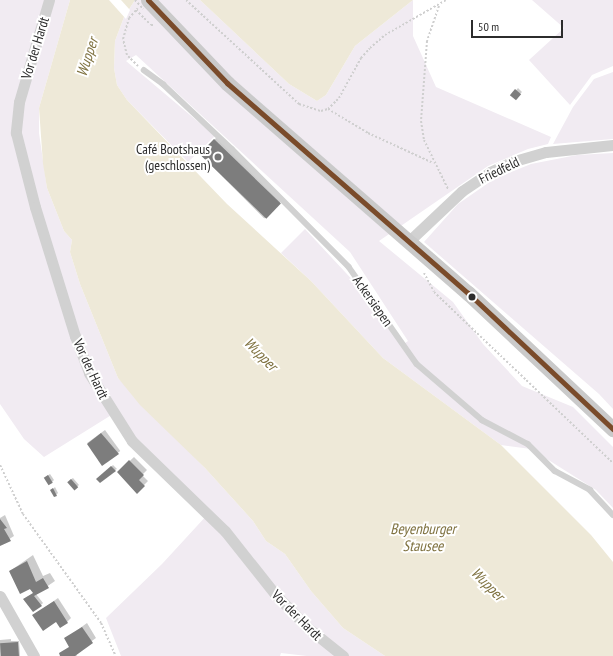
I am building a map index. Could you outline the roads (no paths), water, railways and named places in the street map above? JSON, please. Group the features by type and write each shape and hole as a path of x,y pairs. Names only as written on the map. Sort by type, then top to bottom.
{"main road":[{"path":"142,4 227,82 408,242 473,297 613,429"}],"street":[{"name":"Vor der Hardt","path":"49,0 18,102 16,133 35,207 75,336 89,373 132,441 225,531 275,594 308,628 343,656"},
{"name":"Friedfeld","path":"408,242 454,198 490,172 528,156 567,149 613,145"},
{"path":"0,596 34,656"}],"lane":[{"name":"Ackersiepen","path":"144,70 163,84 232,149 349,267 417,364 482,420 528,444 555,471 590,490 613,515"}],"water":[{"name":"Beyenburger Stausee","path":"70,0 135,0 124,17 115,41 114,68 117,85 127,100 227,204 311,281 383,358 501,445 591,535 613,562 613,656 385,656 343,628 311,591 285,554 266,541 253,521 205,468 140,405 118,378 80,284 70,252 72,240 64,231 47,188 43,164 39,108"},
{"path":"200,0 413,0 355,46 326,95 317,101 289,84"}],"place":[{"name":"Café Bootshaus (geschlossen)","path":"218,157"}],"water label":[{"name":"Wupper","path":"87,57"},
{"name":"Wupper","path":"261,354"},
{"name":"Wupper","path":"488,584"}]}
